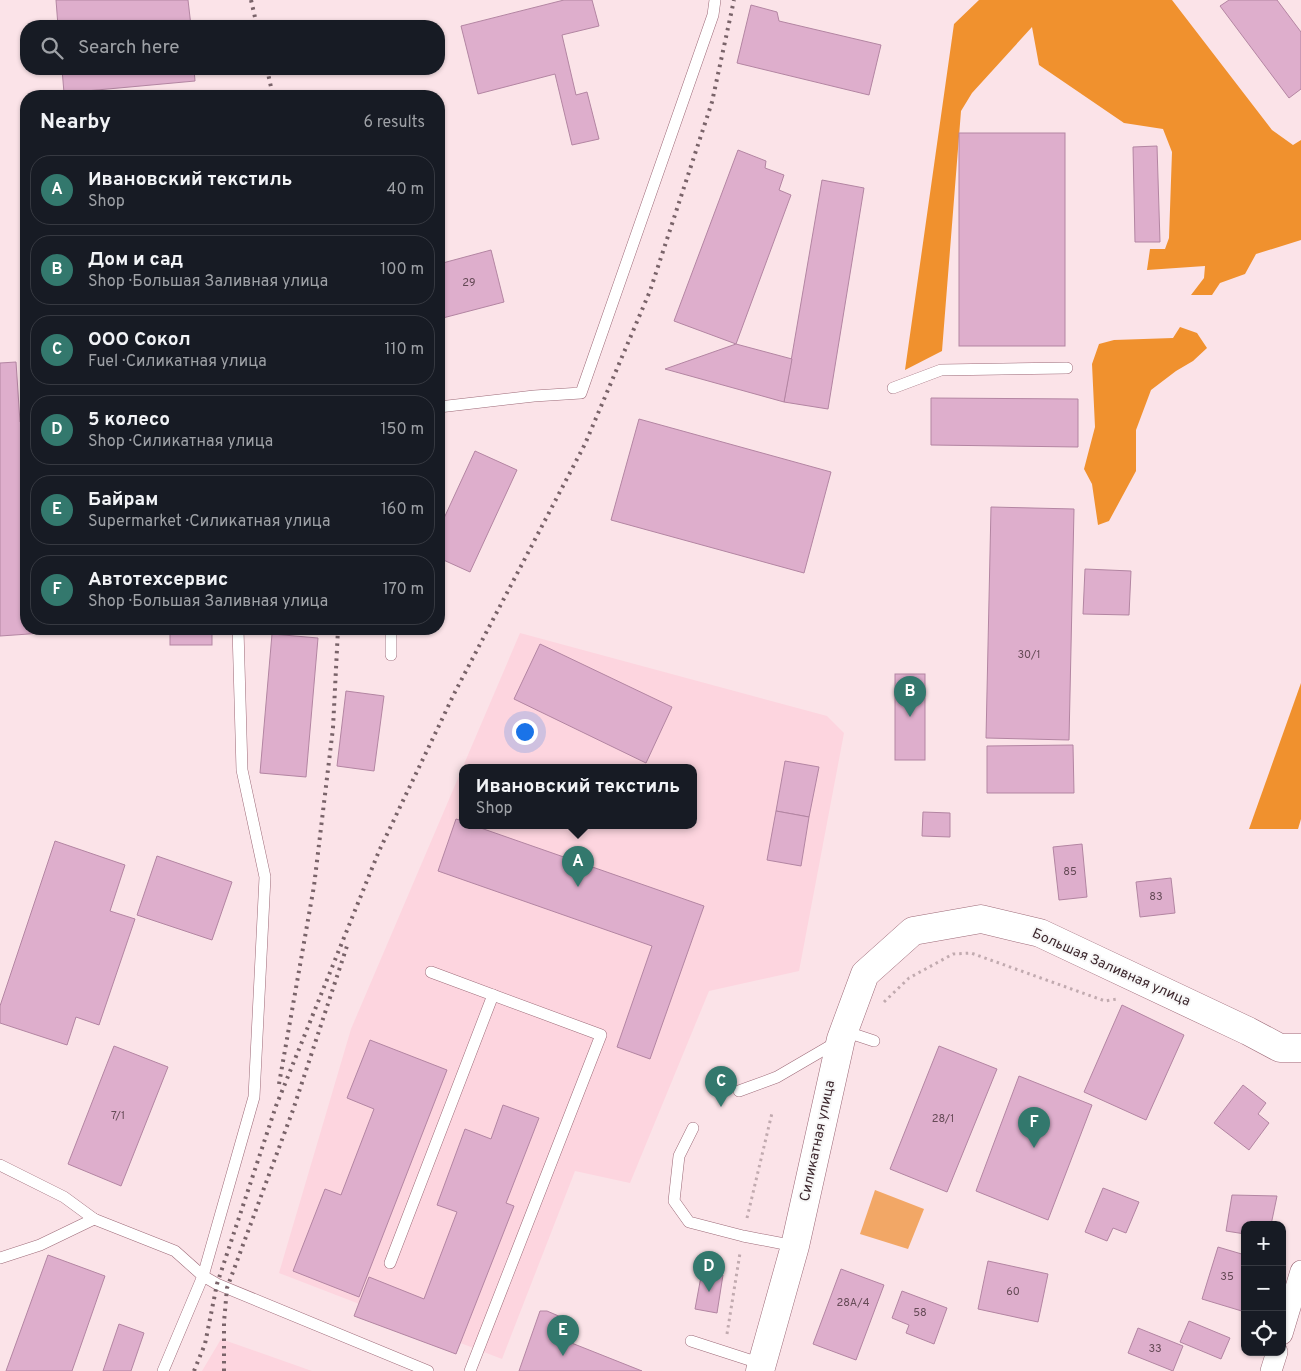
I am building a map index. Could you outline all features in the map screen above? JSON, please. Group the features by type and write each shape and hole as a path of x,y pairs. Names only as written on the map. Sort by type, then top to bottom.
{"street":[{"name":"Большая Заливная улица","path":"912,931 981,919 1040,933 1248,1031 1280,1048 1301,1048"},
{"name":"Силикатная улица","path":"761,1367 795,1246 842,1035 865,974 912,931"},
{"path":"1286,1321 1301,1271"}],"lane":[{"path":"445,406 534,396 580,393 713,15 715,0"},
{"path":"893,388 940,370 1067,368"},
{"path":"163,1371 203,1276 254,1098 265,877 242,770 238,635"},
{"path":"391,635 391,655"},
{"path":"430,972 601,1035 470,1371"},
{"path":"390,1263 494,995"},
{"path":"739,1091 777,1077 842,1035 874,1041"},
{"path":"693,1128 679,1156 674,1201 689,1222 743,1236 795,1246"},
{"path":"0,1165 64,1197 94,1219 175,1251 203,1276 217,1284 428,1371"},
{"path":"0,1258 40,1245 94,1219"},
{"path":"691,1341 761,1367"}],"path":[{"path":"881,1010 884,1002 909,978 954,954 971,953 1105,1001 1123,998"}],"shaded area":[{"path":"979,0 1172,0 1272,130 1293,145 1301,140 1301,240 1256,254 1245,274 1220,283 1212,295 1191,295 1204,278 1205,266 1147,270 1150,249 1165,249 1169,238 1172,152 1163,129 1124,123 1039,65 1032,27 972,93 961,111 942,351 905,370 954,24"},
{"path":"1180,327 1197,333 1207,348 1193,361 1151,390 1136,430 1136,471 1109,521 1098,525 1092,484 1084,469 1095,427 1092,364 1099,344 1114,340 1173,338"},
{"path":"520,633 827,716 844,733 799,971 709,991 630,1183 575,1171 502,1359 279,1273 351,1029 459,776 459,829 697,829 697,764 464,764"},
{"path":"1301,683 1301,819 1298,829 1249,829"},
{"path":"875,1190 924,1209 908,1249 860,1234"},
{"path":"221,1339 312,1371 202,1371"}],"building":[{"path":"56,0 188,0 190,20 58,20"},
{"path":"564,0 592,0 599,26 562,35 576,95 587,92 599,139 572,145 555,74 478,94 461,26"},
{"path":"1229,0 1277,0 1301,32 1301,89 1289,98 1220,6"},
{"path":"751,5 777,12 779,21 881,45 869,95 737,63"},
{"path":"62,75 194,75 195,81 97,90 64,90"},
{"path":"959,133 1065,133 1065,346 959,346"},
{"path":"1157,146 1160,242 1135,242 1133,147"},
{"path":"738,150 766,161 765,168 784,175 779,190 791,195 736,344 674,321"},
{"path":"822,180 864,188 828,409 784,402"},
{"path":"491,250 504,302 445,317 445,262"},
{"path":"736,344 792,359 784,402 665,369"},
{"path":"16,362 20,422 20,635 0,636 0,363"},
{"path":"931,398 1078,399 1078,447 931,445"},
{"path":"639,419 831,472 804,573 611,520"},
{"path":"475,451 517,470 470,572 445,561 445,516"},
{"path":"991,507 1074,509 1069,740 986,738"},
{"path":"1085,569 1131,571 1129,615 1083,614"},
{"path":"170,635 212,635 212,645 170,645"},
{"path":"272,635 318,638 306,777 260,773"},
{"path":"540,644 672,707 646,763 514,699"},
{"path":"895,674 925,674 925,760 895,760"},
{"path":"346,691 384,696 374,771 337,766"},
{"path":"1073,745 1074,793 987,793 987,746"},
{"path":"785,761 819,767 809,817 776,811"},
{"path":"776,811 809,817 801,866 767,860"},
{"path":"923,812 950,813 950,837 922,836"},
{"path":"456,819 459,820 459,829 484,829 704,906 650,1059 617,1047 652,946 438,871"},
{"path":"55,841 125,865 110,911 135,919 99,1025 76,1017 67,1045 0,1023 0,1006"},
{"path":"1082,844 1087,897 1059,900 1053,847"},
{"path":"157,856 232,882 212,940 137,915"},
{"path":"1171,878 1175,913 1140,917 1136,882"},
{"path":"1122,1005 1184,1035 1146,1120 1084,1092"},
{"path":"370,1040 447,1070 359,1297 293,1271 325,1189 341,1195 374,1109 347,1098"},
{"path":"114,1046 168,1067 121,1186 68,1164"},
{"path":"939,1046 997,1069 947,1192 890,1169"},
{"path":"1019,1076 1092,1105 1048,1220 976,1191"},
{"path":"1243,1085 1266,1103 1258,1114 1269,1123 1249,1150 1214,1123"},
{"path":"503,1105 539,1118 506,1203 514,1206 456,1354 354,1316 369,1277 424,1299 457,1212 437,1205 465,1129 491,1139"},
{"path":"1103,1188 1139,1202 1126,1233 1113,1228 1107,1241 1085,1232"},
{"path":"1232,1195 1277,1196 1272,1221 1241,1221 1241,1233 1226,1231"},
{"path":"1218,1247 1241,1254 1241,1311 1202,1299"},
{"path":"48,1255 105,1276 72,1371 6,1371"},
{"path":"988,1261 1048,1274 1038,1322 978,1309"},
{"path":"841,1269 884,1285 856,1360 813,1344"},
{"path":"702,1271 723,1275 717,1313 695,1309"},
{"path":"902,1291 947,1308 934,1344 906,1333 909,1325 892,1318"},
{"path":"540,1311 547,1311 568,1320 564,1340 642,1371 519,1371"},
{"path":"1189,1321 1230,1338 1221,1359 1180,1342"},
{"path":"119,1324 144,1333 131,1371 103,1371"},
{"path":"1138,1328 1183,1346 1173,1371 1128,1353"}],"railway":[{"path":"251,0 256,20"},
{"path":"194,1371 205,1344 217,1284 276,1106 379,851 455,692 585,444 650,291 712,102 734,0"},
{"path":"268,75 272,90"},
{"path":"279,1084 314,886 333,728 338,635"},
{"path":"224,1371 224,1322 227,1288 293,1110 348,943"}],"place":[{"name":"Дом и сад","path":"910,717"},
{"name":"Ивановский текстиль","path":"578,887"},
{"name":"ООО Сокол","path":"721,1107"},
{"name":"Автотехсервис","path":"1034,1148"},
{"name":"5 колесо","path":"709,1292"},
{"name":"Байрам","path":"563,1356"}]}
